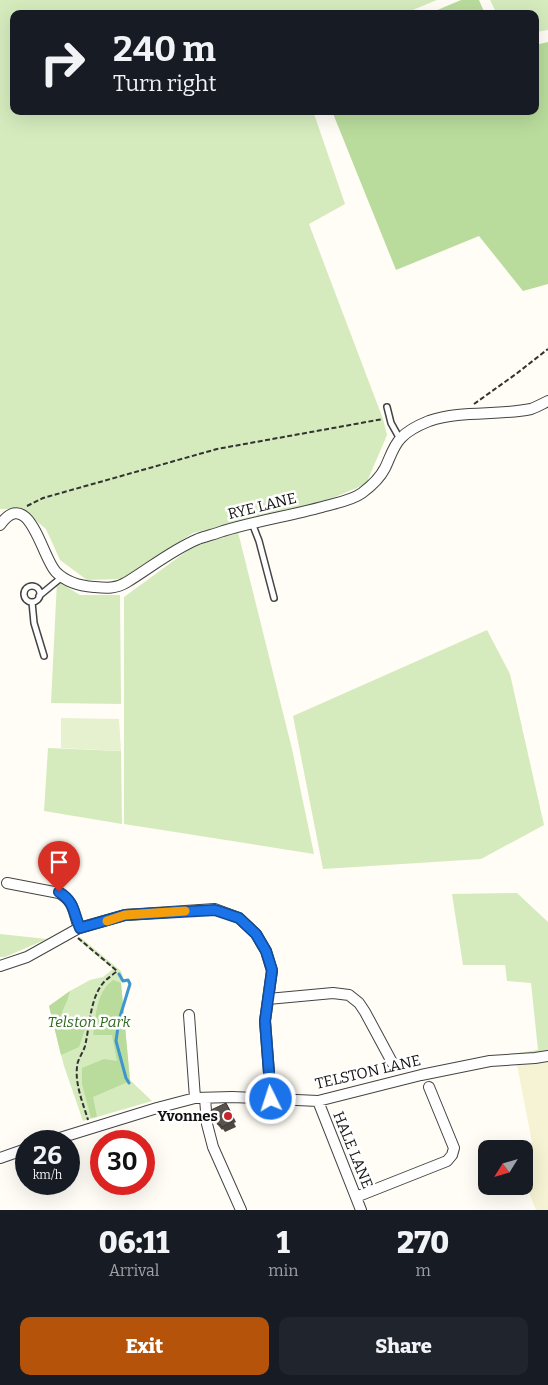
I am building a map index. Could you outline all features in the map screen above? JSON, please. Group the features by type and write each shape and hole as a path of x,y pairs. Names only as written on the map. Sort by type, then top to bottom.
{"street":[{"name":"RYE LANE","path":"62,577 72,583 87,587 111,589 125,584 160,560 198,539 252,523 328,506 361,494 376,481 400,439 414,426 459,414 499,413 532,408 548,401"},
{"path":"0,525 8,515 17,514 27,519 35,530 50,564 56,573 62,577"},
{"path":"7,883 59,892 72,905 75,930"},
{"path":"0,966 27,957 75,930 125,915 215,910 239,918 256,934 266,951 272,970 265,1021 271,1099"},
{"path":"268,999 334,993 348,995 359,1003 365,1012 393,1064"},
{"path":"189,1015 200,1098 213,1147 241,1210"},
{"name":"TELSTON LANE","path":"80,1131 157,1108 200,1098 232,1097 318,1101 473,1064 548,1056"},
{"path":"356,1197 447,1161 452,1155 454,1148 428,1087"},
{"name":"HALE LANE","path":"318,1101 361,1210"},
{"path":"0,1158 15,1153"}],"lane":[{"path":"387,407 391,423 400,439"},
{"path":"252,523 259,541 274,598"},
{"path":"32,602 37,600 39,596 62,577"},
{"path":"32,602 28,601 25,597 24,592 27,588 35,587 39,591 39,596"},
{"path":"32,602 34,623 44,656"}],"path":[{"path":"474,404 548,349"},
{"path":"17,514 22,509 43,498 217,450 383,419 391,423"},
{"path":"75,930 118,971 104,982 96,996 83,1051 77,1065 78,1082 90,1128"}],"shaded area":[{"path":"548,1059 548,1210 536,1210 530,1195 533,1195 533,1140 517,1065"}],"green space":[{"path":"0,0 437,0 413,10 10,10 10,115 314,115 345,204 309,224 383,419 387,435 366,484 323,502 193,533 121,579 87,580 60,560 46,529 22,509 0,509"},
{"path":"461,0 479,0 483,10 437,10"},
{"path":"490,0 548,0 548,30 539,31 539,10 495,10"},
{"path":"548,42 548,284 523,291 479,236 396,270 334,115 539,115 539,44"},
{"path":"238,532 292,749 314,854 124,824 124,597 198,543"},
{"path":"57,581 80,595 120,595 121,704 51,703"},
{"path":"487,630 510,674 544,825 481,859 323,869 293,716"},
{"path":"61,718 119,719 121,751 61,748"},
{"path":"48,748 121,751 122,824 44,811"},
{"path":"517,893 548,922 548,1054 512,1059 511,1054 538,1050 531,983 507,981 505,965 463,965 452,894"},
{"path":"0,934 47,939 5,957 0,957"},
{"name":"Telston Park","path":"80,937 121,971 130,1080 152,1101 83,1121 64,1066 49,1006 70,991 90,980 103,977 113,969 77,939"},
{"path":"113,980 121,983 130,1081 93,1097 97,1117 91,1118 82,1084 82,1068 104,1059 117,1061 112,1035 93,1035 100,998 107,985"},
{"path":"70,991 62,1012 67,1018 85,1029 79,1047 61,1055 49,1006"}],"building":[{"path":"226,1103 233,1117 231,1118 232,1122 222,1127 220,1124 218,1125 211,1110"}],"waterway":[{"path":"119,974 123,981 128,980 130,984 119,1020 116,1041 129,1083"}],"slow traffic":[{"path":"107,921 125,915 185,911"}],"place":[{"name":"Yvonnes","path":"228,1116"}],"route":[{"path":"59,892 72,905 80,928 125,915 215,910 239,918 256,934 266,951 272,970 265,1021 271,1099"}]}
